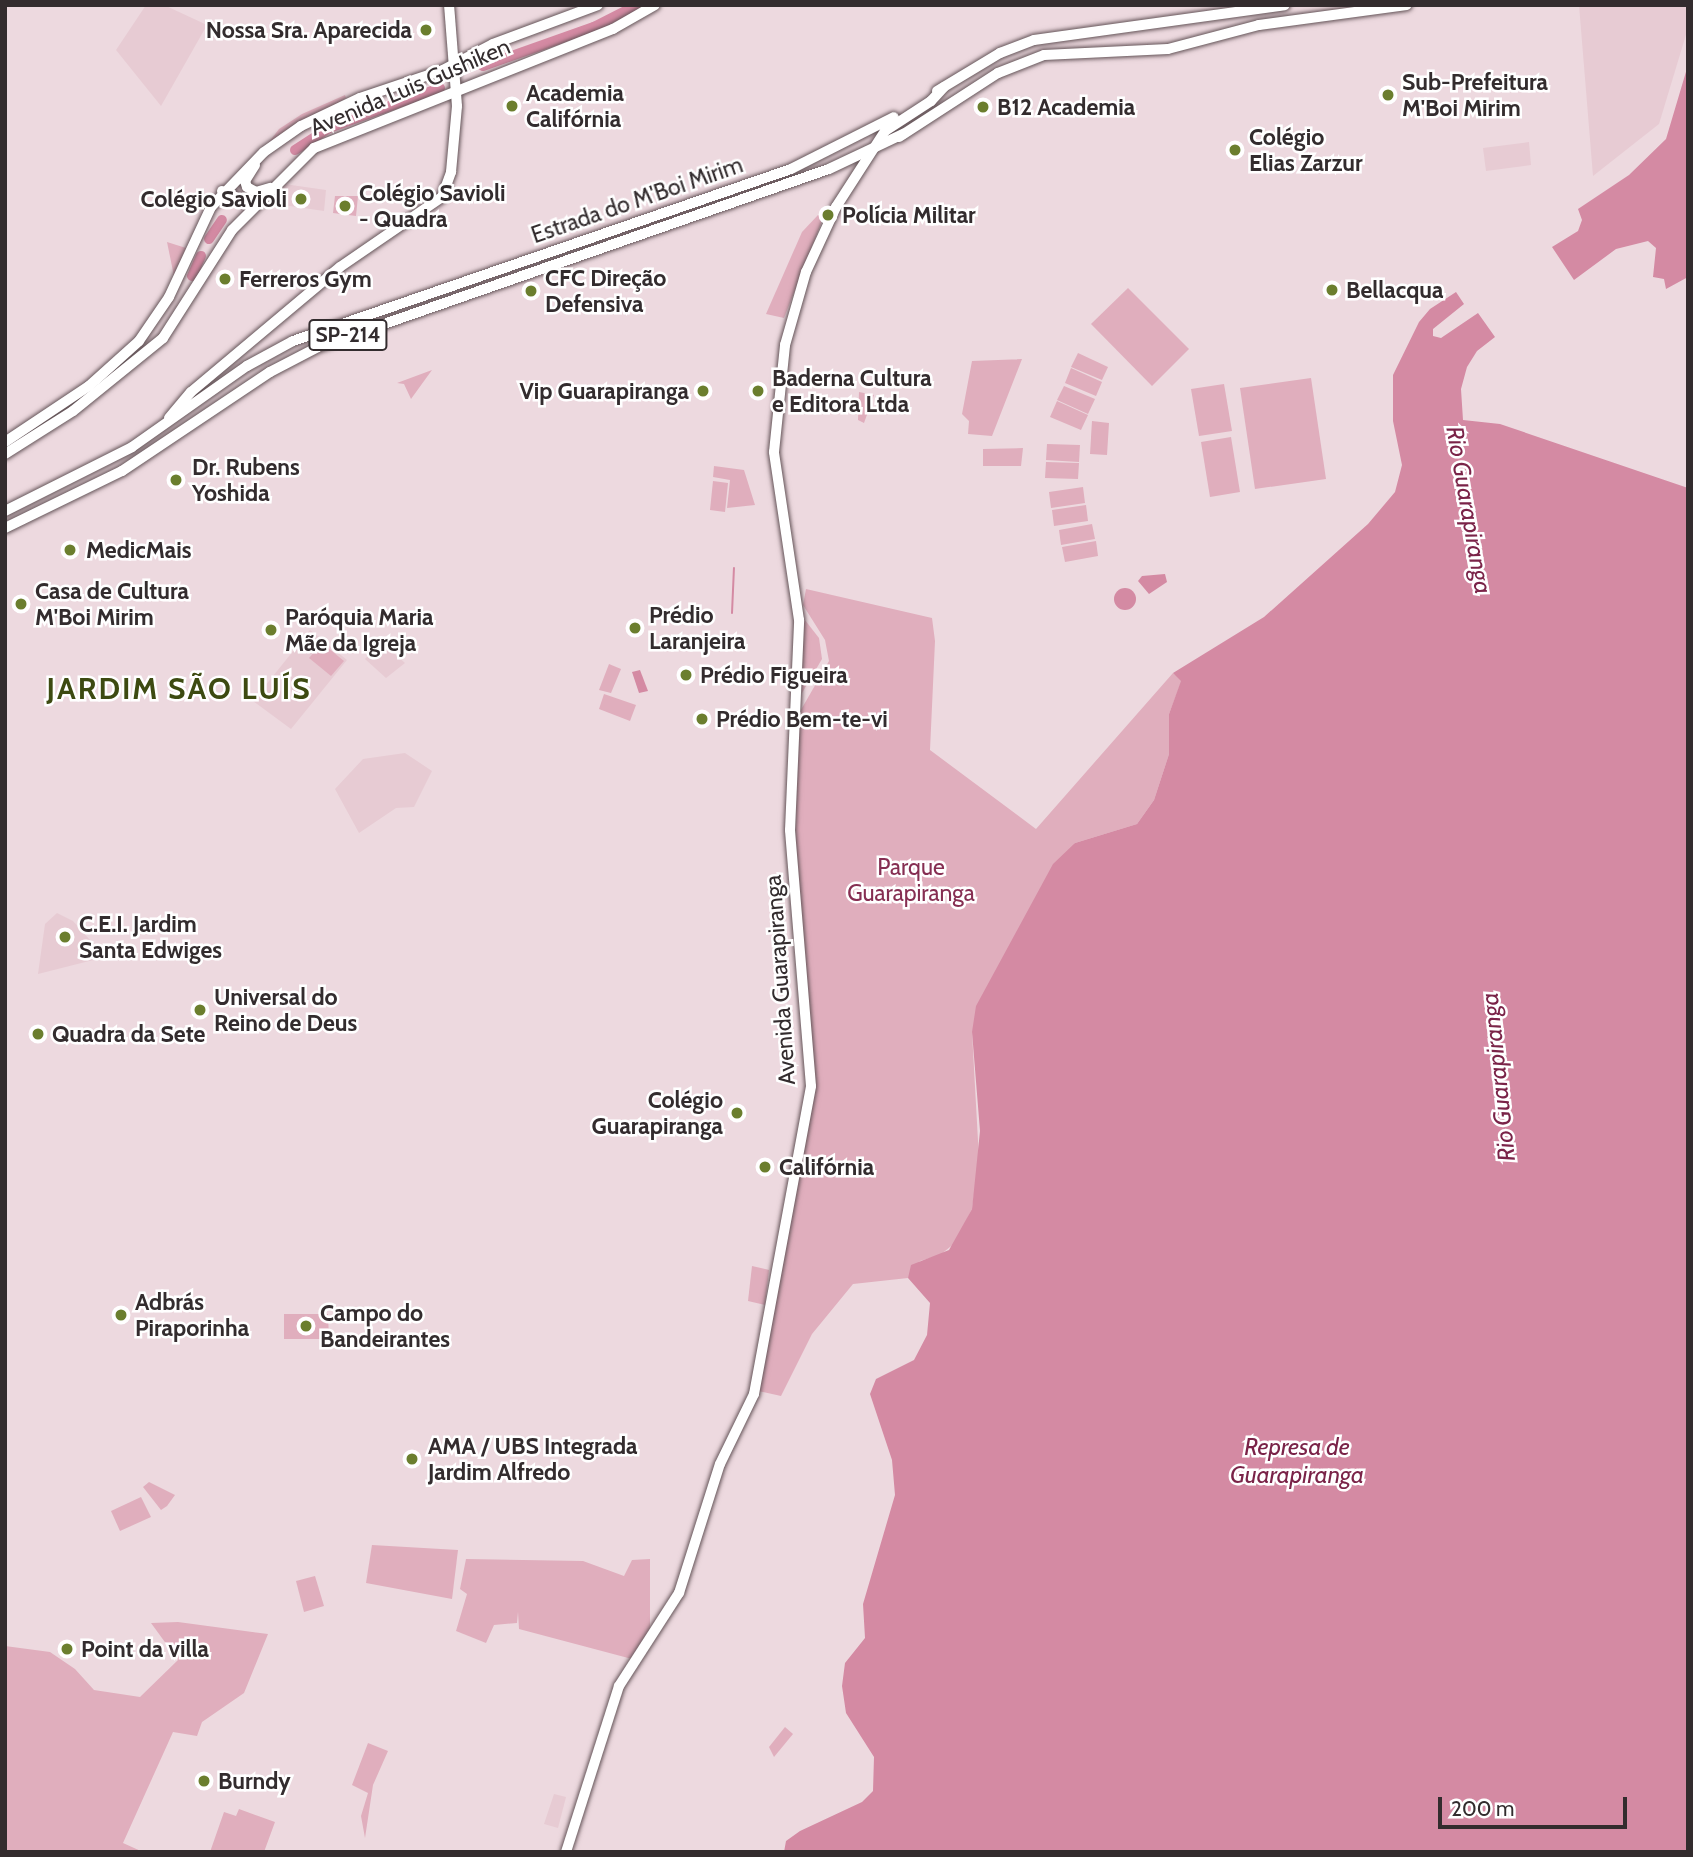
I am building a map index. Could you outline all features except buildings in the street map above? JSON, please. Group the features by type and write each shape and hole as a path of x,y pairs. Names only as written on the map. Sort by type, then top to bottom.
{"main road":[{"path":"161,429 191,392 355,255 442,197 451,172 456,93 449,5"},
{"name":"Avenida Luis Gushiken","path":"5,442 80,392 139,341 159,316 192,239 222,191 264,152 316,118 453,66 493,44 598,5"},
{"name":"Avenida Luis Gushiken","path":"5,454 74,411 163,338 232,230 253,205 304,156 335,137 456,93 499,71 625,24 655,5"},
{"path":"943,87 1000,53 1034,40 1285,5"},
{"name":"Avenida Guarapiranga","path":"862,169 903,134 998,73 1044,55 1168,49 1259,25 1407,5"},
{"name":"Avenida Guarapiranga","path":"566,1852 619,1686 679,1593 711,1488 754,1394 811,1086 790,830 799,620 775,466 775,417 785,345 806,272 831,216 885,131 931,101 943,87"},
{"name":"Estrada do M'Boi Mirim","path":"5,511 161,429 247,366 293,341 791,169 854,140 943,87"},
{"name":"Estrada do M'Boi Mirim","path":"5,528 122,471 299,355 853,160 903,134"},
{"path":"264,152 247,177 247,187 261,192 275,185"},
{"path":"853,160 862,169"},
{"path":"222,191 253,205"},
{"path":"489,286 490,278 504,267"},
{"path":"191,392 195,425"}],"shaded area":[{"path":"146,5 164,5 207,25 161,106 116,50"},
{"path":"1579,5 1688,5 1688,28 1659,124 1593,176"},
{"path":"1529,142 1531,165 1486,171 1483,148"},
{"name":"Colégio Savioli","path":"284,184 326,190 324,211 276,204"},
{"path":"310,630 347,660 291,729 253,701"},
{"path":"381,642 405,663 386,678 365,659"},
{"path":"405,753 432,771 414,807 396,808 359,833 335,789 363,759"},
{"name":"C.E.I. Jardim Santa Edwiges","path":"57,913 73,921 105,957 38,974 45,924"},
{"path":"554,1794 566,1797 558,1828 544,1824"}],"green space":[{"path":"345,95 346,98 266,146 279,129 302,114"},
{"name":"Colégio Savioli - Quadra","path":"335,196 358,196 356,216 333,213"},
{"path":"818,215 824,216 784,318 766,314 802,232"},
{"path":"167,242 186,248 174,276"},
{"path":"1128,288 1189,349 1152,386 1091,324"},
{"path":"1078,353 1108,367 1102,380 1071,367"},
{"path":"1022,359 992,436 968,434 969,421 962,414 972,361"},
{"path":"1071,368 1102,382 1096,396 1065,383"},
{"path":"432,370 411,399 404,384 397,383"},
{"path":"1311,378 1326,479 1255,489 1240,388"},
{"path":"1224,384 1232,431 1199,436 1191,389"},
{"path":"1064,386 1095,399 1088,414 1057,400"},
{"path":"859,392 874,395 864,423 858,420"},
{"path":"1057,401 1088,415 1081,430 1050,417"},
{"path":"1092,421 1109,423 1107,455 1090,454"},
{"path":"1231,437 1240,492 1210,497 1201,442"},
{"path":"1047,444 1080,445 1079,462 1046,460"},
{"path":"1023,448 1021,466 983,466 983,449"},
{"path":"1046,462 1079,463 1078,479 1045,478"},
{"path":"714,466 744,470 755,505 727,508 730,480 713,477"},
{"path":"713,481 728,483 725,512 710,510"},
{"path":"1083,487 1085,503 1051,508 1049,492"},
{"path":"1086,505 1088,521 1054,526 1052,510"},
{"path":"1092,524 1095,539 1061,545 1059,530"},
{"path":"1096,541 1098,556 1065,562 1062,547"},
{"name":"Parque Guarapiranga","path":"806,589 932,618 935,641 930,750 1036,829 1173,673 1182,680 1169,714 1169,754 1154,800 1137,824 1075,843 972,1032 979,1159 972,1209 955,1243 940,1255 920,1261 908,1278 853,1284 812,1334 781,1396 758,1391 814,1086 795,879 798,715 829,661 825,640 803,605"},
{"path":"801,615 819,638 822,659 802,693"},
{"path":"322,643 344,661 331,676 309,658"},
{"path":"609,664 621,669 611,693 599,690"},
{"path":"604,694 636,705 630,721 599,709"},
{"path":"752,1266 769,1270 765,1305 748,1301"},
{"name":"Campo do Bandeirantes","path":"284,1314 328,1314 329,1339 284,1339"},
{"path":"149,1482 175,1495 161,1510 143,1487"},
{"path":"141,1497 151,1517 120,1531 111,1511"},
{"path":"372,1545 458,1550 452,1599 366,1583"},
{"path":"466,1559 583,1561 624,1576 632,1560 650,1559 650,1632 632,1659 519,1629 518,1612 517,1623 494,1625 486,1643 456,1631 467,1594 460,1589"},
{"path":"315,1576 324,1606 304,1612 296,1581"},
{"path":"178,1622 268,1634 244,1693 202,1722 197,1736 173,1732 123,1843 143,1852 5,1852 5,1646 50,1652 75,1669 94,1690 140,1697 178,1660 151,1623"},
{"path":"785,1727 793,1734 774,1757 769,1747"},
{"path":"368,1743 388,1751 373,1785 365,1838 361,1816 368,1793 352,1785"},
{"path":"239,1809 275,1822 264,1852 210,1852 224,1812 236,1816"}],"water":[{"path":"1688,65 1688,277 1666,289 1664,279 1653,277 1656,248 1648,241 1616,249 1574,280 1552,247 1578,231 1582,220 1578,209 1629,175 1666,139"},
{"name":"Represa de Guarapiranga","path":"1456,292 1464,304 1433,329 1433,336 1441,338 1478,313 1495,337 1477,351 1467,367 1461,389 1463,420 1500,424 1688,488 1688,1852 784,1852 786,1841 800,1831 862,1802 873,1791 874,1757 846,1713 842,1686 845,1663 865,1638 863,1604 895,1495 892,1460 870,1394 876,1379 914,1360 927,1335 930,1303 908,1278 911,1265 949,1250 972,1209 980,1131 972,1032 976,1006 1053,864 1075,843 1137,824 1154,800 1169,754 1169,714 1181,681 1173,673 1264,617 1368,524 1395,492 1402,465 1393,421 1393,375 1419,322 1430,309"},
{"path":"1165,574 1167,582 1149,594 1138,581 1142,576"},
{"path":"1125,588 1135,595 1136,599 1129,609 1125,610 1115,603 1114,599 1121,589"},
{"path":"640,670 648,691 639,693 632,672"}],"waterway":[{"path":"483,66 594,27 637,5"},
{"path":"295,150 329,128 440,88"},
{"path":"209,239 222,220"},
{"path":"192,276 201,256"},
{"path":"732,613 734,568"}],"place":[{"name":"Nossa Sra. Aparecida","path":"426,30"},
{"name":"Sub-Prefeitura M'Boi Mirim","path":"1388,95"},
{"name":"Academia Califórnia","path":"512,106"},
{"name":"B12 Academia","path":"983,107"},
{"name":"Colégio Elias Zarzur","path":"1235,150"},
{"name":"Colégio Savioli","path":"301,199"},
{"name":"Colégio Savioli - Quadra","path":"345,206"},
{"name":"Polícia Militar","path":"828,215"},
{"name":"Ferreros Gym","path":"225,279"},
{"name":"Bellacqua","path":"1332,290"},
{"name":"CFC Direção Defensiva","path":"531,291"},
{"name":"Vip Guarapiranga","path":"703,391"},
{"name":"Baderna Cultura e Editora Ltda","path":"758,391"},
{"name":"Dr. Rubens Yoshida","path":"176,480"},
{"name":"MedicMais","path":"70,550"},
{"name":"Casa de Cultura M'Boi Mirim","path":"21,604"},
{"name":"Prédio Laranjeira","path":"635,628"},
{"name":"Paróquia Maria Mãe da Igreja","path":"271,630"},
{"name":"Prédio Figueira","path":"686,675"},
{"name":"Prédio Bem-te-vi","path":"702,719"},
{"name":"C.E.I. Jardim Santa Edwiges","path":"65,937"},
{"name":"Universal do Reino de Deus","path":"200,1010"},
{"name":"Quadra da Sete","path":"38,1034"},
{"name":"Colégio Guarapiranga","path":"737,1113"},
{"name":"Califórnia","path":"765,1167"},
{"name":"Adbrás Piraporinha","path":"121,1315"},
{"name":"Campo do Bandeirantes","path":"306,1326"},
{"name":"AMA / UBS Integrada Jardim Alfredo","path":"412,1459"},
{"name":"Point da villa","path":"67,1649"},
{"name":"Burndy","path":"204,1781"}],"district":[{"name":"JARDIM SÃO LUÍS","path":"179,689"}],"water label":[{"name":"Rio Guarapiranga","path":"1469,510"},
{"name":"Rio Guarapiranga","path":"1498,1077"}]}
